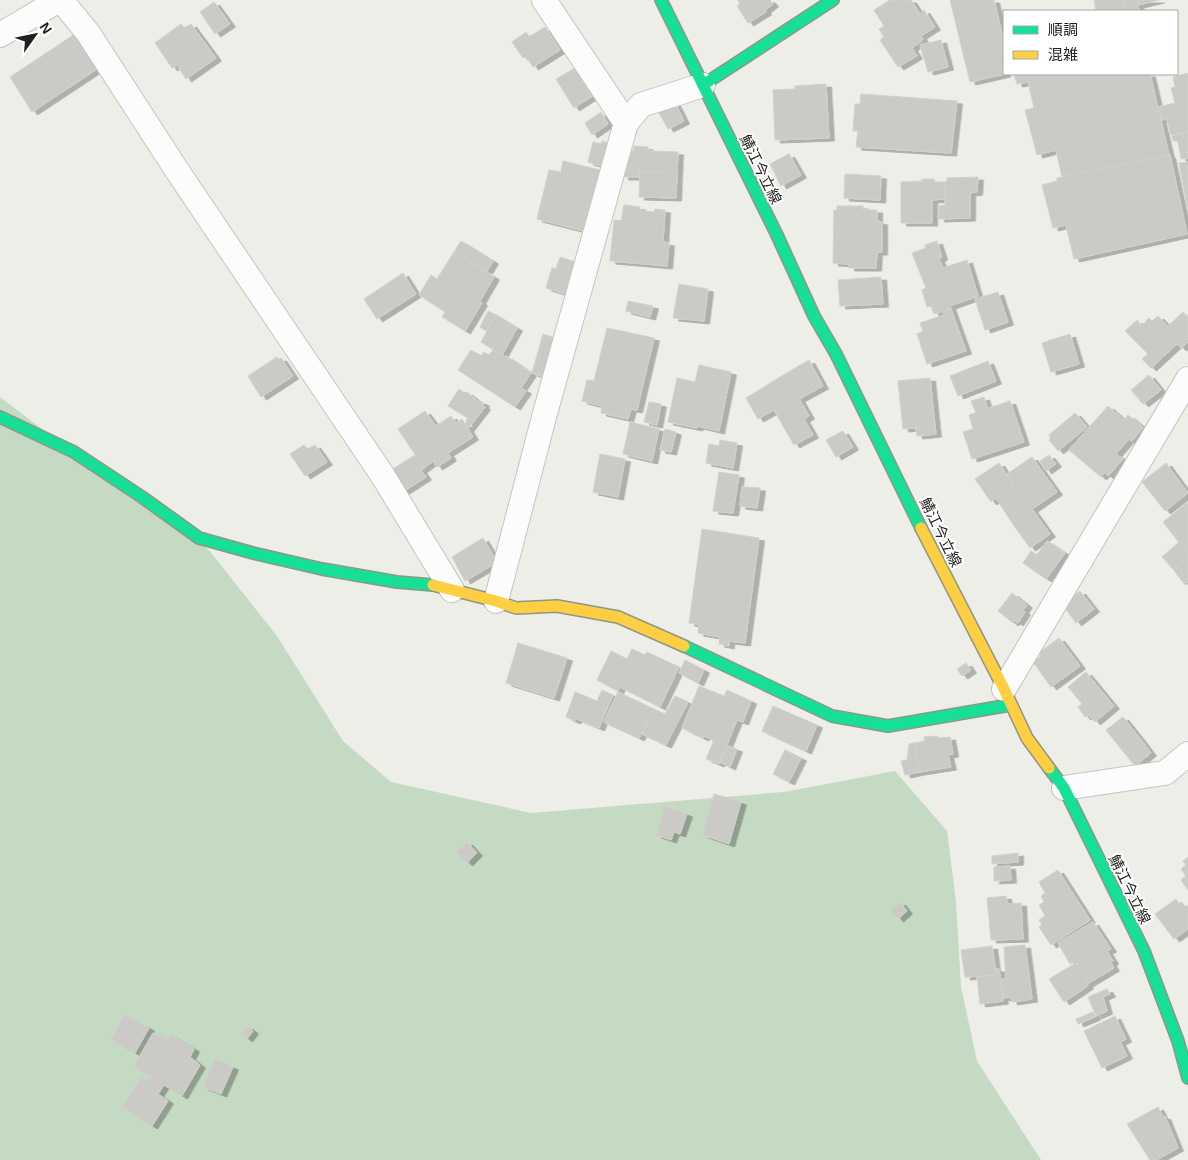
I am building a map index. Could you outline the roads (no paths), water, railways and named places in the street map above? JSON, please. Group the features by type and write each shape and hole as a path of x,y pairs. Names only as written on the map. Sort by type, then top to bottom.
{"street":[{"path":"0,36 60,0 88,33 178,172 383,476 452,590"},
{"path":"544,0 626,123"},
{"name":"鯖江今立線","path":"661,0 776,233 814,316 836,354 1027,738 1064,788 1144,951 1178,1041 1188,1078"},
{"path":"496,601 544,417 626,123 641,105 703,85 833,0"},
{"path":"0,417 74,452 199,538 322,569 452,590 516,608 557,606 618,617 716,660 832,716 888,726 1007,697 1188,379"},
{"path":"1064,788 1165,773 1188,754"}]}
